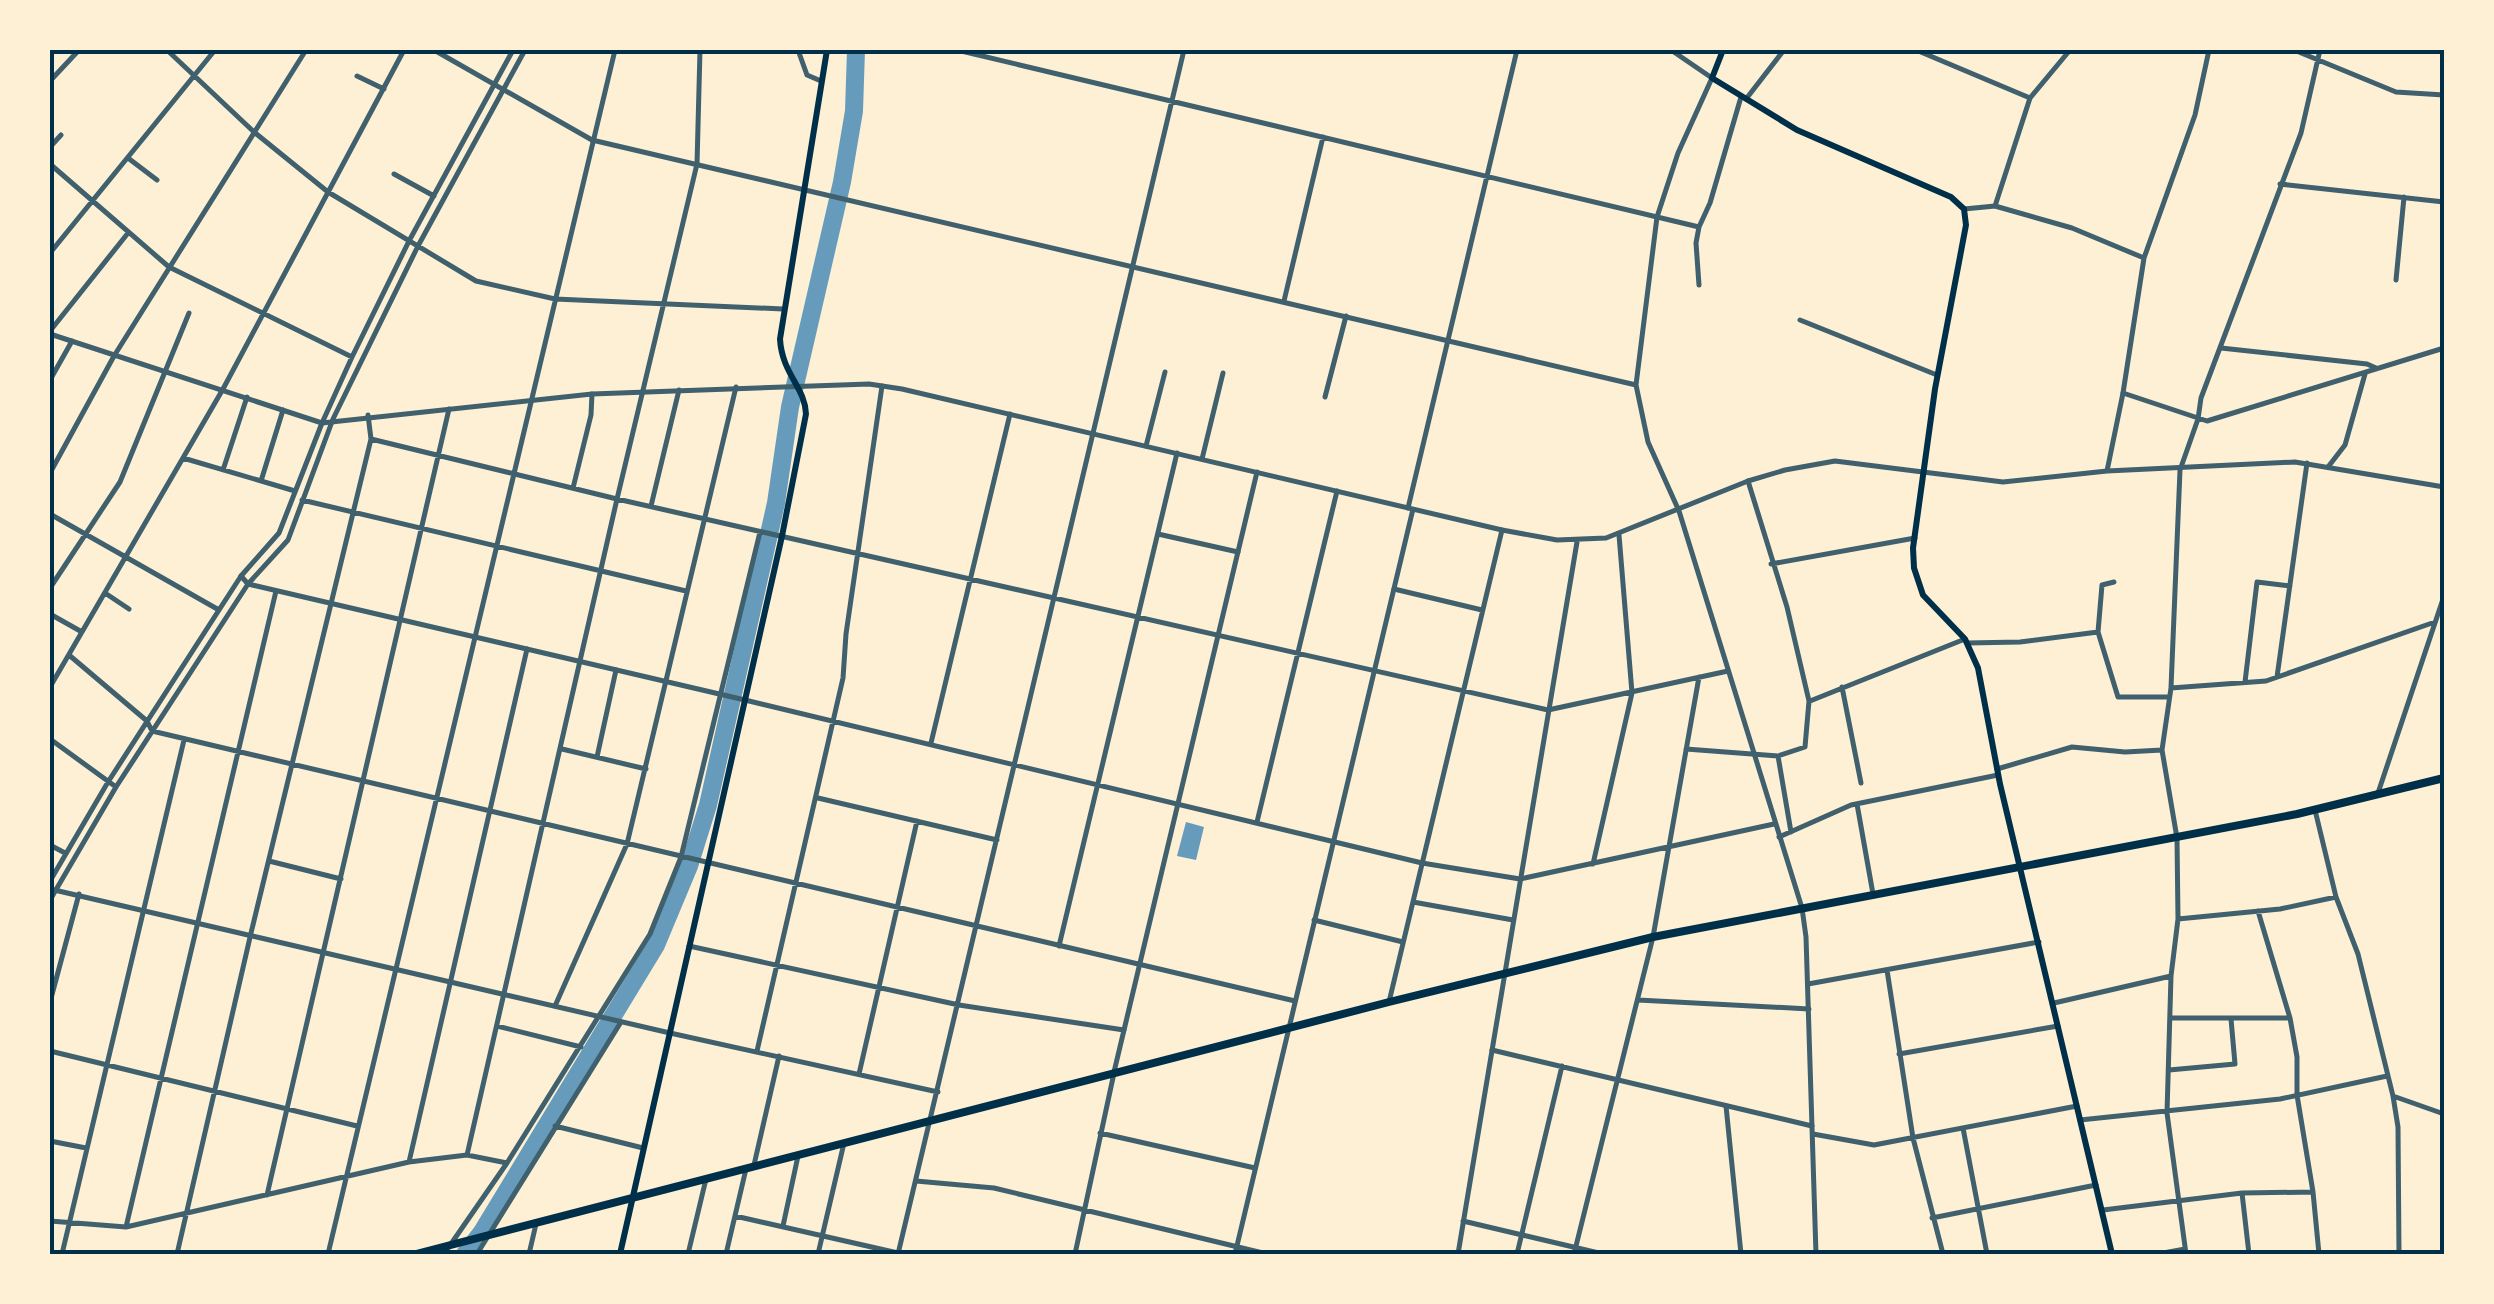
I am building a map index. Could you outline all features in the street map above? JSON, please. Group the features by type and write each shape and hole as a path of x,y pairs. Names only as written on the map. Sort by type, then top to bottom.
{"main road":[{"path":"620,1254 806,414 805,399 781,352 784,309 826,50"},
{"path":"1723,50 1712,78 1797,130 1951,198 1964,209 1966,224 1923,472 1914,563 1919,586 1966,641 1978,668 1998,772 2112,1254"},
{"path":"416,1254 1653,936 2177,838 2444,778"}],"street":[{"path":"50,81 79,50"},
{"path":"167,50 254,132 328,192 476,280 555,299 784,309"},
{"path":"50,253 215,50"},
{"path":"50,473 114,356 306,50"},
{"path":"50,687 222,389 404,50"},
{"path":"434,50 592,140 1636,385"},
{"path":"52,886 248,584 288,540 352,357 409,241 514,50"},
{"path":"50,900 66,854 108,782 218,610 279,534 328,421 526,50"},
{"path":"328,1254 615,50"},
{"path":"467,1155 642,390 698,164 700,50"},
{"path":"798,50 807,75 821,82"},
{"path":"958,50 1699,227"},
{"path":"736,1216 900,1254 1184,50"},
{"path":"1234,1254 1394,589 1517,50"},
{"path":"1671,50 1712,78 1678,153 1657,217 1636,385 1648,442 1678,510 1802,908 1816,1254"},
{"path":"1698,285 1699,227 1743,98 1784,50"},
{"path":"1916,50 2030,98"},
{"path":"1995,206 2030,98 2070,50"},
{"path":"2107,471 2144,258 2195,115 2209,50"},
{"path":"2294,50 2396,92 2444,95"},
{"path":"2158,1254 2185,1252 2167,1113 2171,976 2178,919 2177,838 2162,750 2170,688 2180,470 2201,398 2306,118 2320,50"},
{"path":"357,76 384,89"},
{"path":"50,148 61,135"},
{"path":"1284,302 1323,137"},
{"path":"128,158 157,180"},
{"path":"50,164 169,267 352,357"},
{"path":"394,174 434,196"},
{"path":"2280,184 2444,202"},
{"path":"2396,280 2404,197"},
{"path":"1964,209 1995,206 2072,228 2144,258"},
{"path":"128,233 50,332 114,356 328,421 642,390 882,385 1502,530 1577,542 1619,535 1748,481 1835,461 2003,482 2107,471 2307,464 2444,488"},
{"path":"50,588 120,482 189,314"},
{"path":"1325,397 1346,316"},
{"path":"1800,320 1938,375"},
{"path":"50,380 72,341"},
{"path":"2221,348 2367,364 2378,369"},
{"path":"2123,394 2208,421 2444,348"},
{"path":"1146,446 1165,372"},
{"path":"1202,459 1223,373"},
{"path":"2328,467 2349,435 2365,374"},
{"path":"757,1051 843,678 882,385"},
{"path":"555,1006 628,844 736,387"},
{"path":"651,506 679,390"},
{"path":"573,488 591,415 592,394"},
{"path":"223,470 247,397"},
{"path":"267,1195 449,408"},
{"path":"262,481 284,410"},
{"path":"931,743 1010,414"},
{"path":"178,1254 371,439 368,416"},
{"path":"371,439 1548,710 1728,672"},
{"path":"1060,946 1177,453"},
{"path":"183,458 295,491"},
{"path":"2277,677 2307,464"},
{"path":"1075,1254 1114,1072 1257,472"},
{"path":"1686,749 1778,756 1804,750 1809,701 1764,527 1755,511 1748,481"},
{"path":"1257,822 1337,491"},
{"path":"302,500 686,591"},
{"path":"50,514 218,610"},
{"path":"1389,1002 1502,530"},
{"path":"444,1254 507,1164 643,949 683,857 762,532"},
{"path":"1158,534 1238,552"},
{"path":"1594,864 1632,694 1619,535"},
{"path":"1772,564 1915,538"},
{"path":"1458,1254 1577,542"},
{"path":"242,576 248,584 330,604 931,743 1422,863 1520,878 1774,824"},
{"path":"2114,582 2102,584 2098,632 2118,698 2168,697"},
{"path":"2245,682 2257,582 2290,586"},
{"path":"1394,589 1482,610"},
{"path":"126,1227 276,590"},
{"path":"105,592 129,609"},
{"path":"2378,794 2444,596"},
{"path":"50,614 82,632"},
{"path":"2170,688 2277,677 2435,622"},
{"path":"1809,701 1966,641 2020,642 2098,632"},
{"path":"408,1162 528,649"},
{"path":"69,655 147,721 152,732"},
{"path":"597,757 616,670"},
{"path":"1574,1251 1653,936 1699,677"},
{"path":"1842,687 1861,783"},
{"path":"152,732 1295,1001"},
{"path":"62,1254 184,740"},
{"path":"51,743 116,787"},
{"path":"1779,837 1857,804 1998,772 2072,747 2124,752 2162,750"},
{"path":"562,749 646,769"},
{"path":"1778,756 1790,832"},
{"path":"818,798 998,840"},
{"path":"1857,804 1873,895"},
{"path":"2315,810 2336,897 2358,954 2398,1127 2399,1254"},
{"path":"859,1074 917,821"},
{"path":"50,845 66,854"},
{"path":"268,862 340,878"},
{"path":"52,886 619,1022 938,1092"},
{"path":"50,1002 79,894"},
{"path":"2178,919 2258,911 2336,897"},
{"path":"1413,902 1513,920"},
{"path":"2258,911 2290,1018 2297,1057 2297,1095 2319,1254"},
{"path":"1314,920 1403,942"},
{"path":"1808,984 2039,942"},
{"path":"689,946 958,1006 1124,1030"},
{"path":"1888,970 1913,1138 1942,1254"},
{"path":"2054,1003 2171,976"},
{"path":"1638,1000 1809,1009"},
{"path":"2170,1018 2290,1018"},
{"path":"2168,1070 2235,1064 2232,1019"},
{"path":"477,1254 619,1022"},
{"path":"497,1026 581,1046"},
{"path":"1899,1054 2058,1026"},
{"path":"1492,1050 1874,1144 2077,1106"},
{"path":"50,1051 358,1126"},
{"path":"726,1254 780,1056"},
{"path":"1517,1254 1562,1066"},
{"path":"2080,1120 2167,1113 2297,1095 2387,1076"},
{"path":"2392,1096 2444,1114"},
{"path":"1726,1106 1740,1254"},
{"path":"555,1126 643,1148"},
{"path":"1963,1128 1986,1254"},
{"path":"1100,1133 1254,1168"},
{"path":"50,1141 87,1148"},
{"path":"818,1254 844,1142"},
{"path":"783,1226 799,1154"},
{"path":"50,1222 126,1227 408,1162 467,1155 507,1164"},
{"path":"688,1254 706,1178"},
{"path":"916,1181 994,1188 1268,1254"},
{"path":"1932,1218 2096,1186"},
{"path":"2103,1210 2242,1192 2313,1192"},
{"path":"2242,1192 2250,1254"},
{"path":"529,1254 536,1221"},
{"path":"1463,1221 1574,1251 1603,1254"}],"water":[{"path":"1186,822 1204,827 1196,860 1177,856"}],"waterway":[{"path":"465,1254 656,945 689,866 708,805 776,503 790,407 842,182 854,111 856,50"}]}
